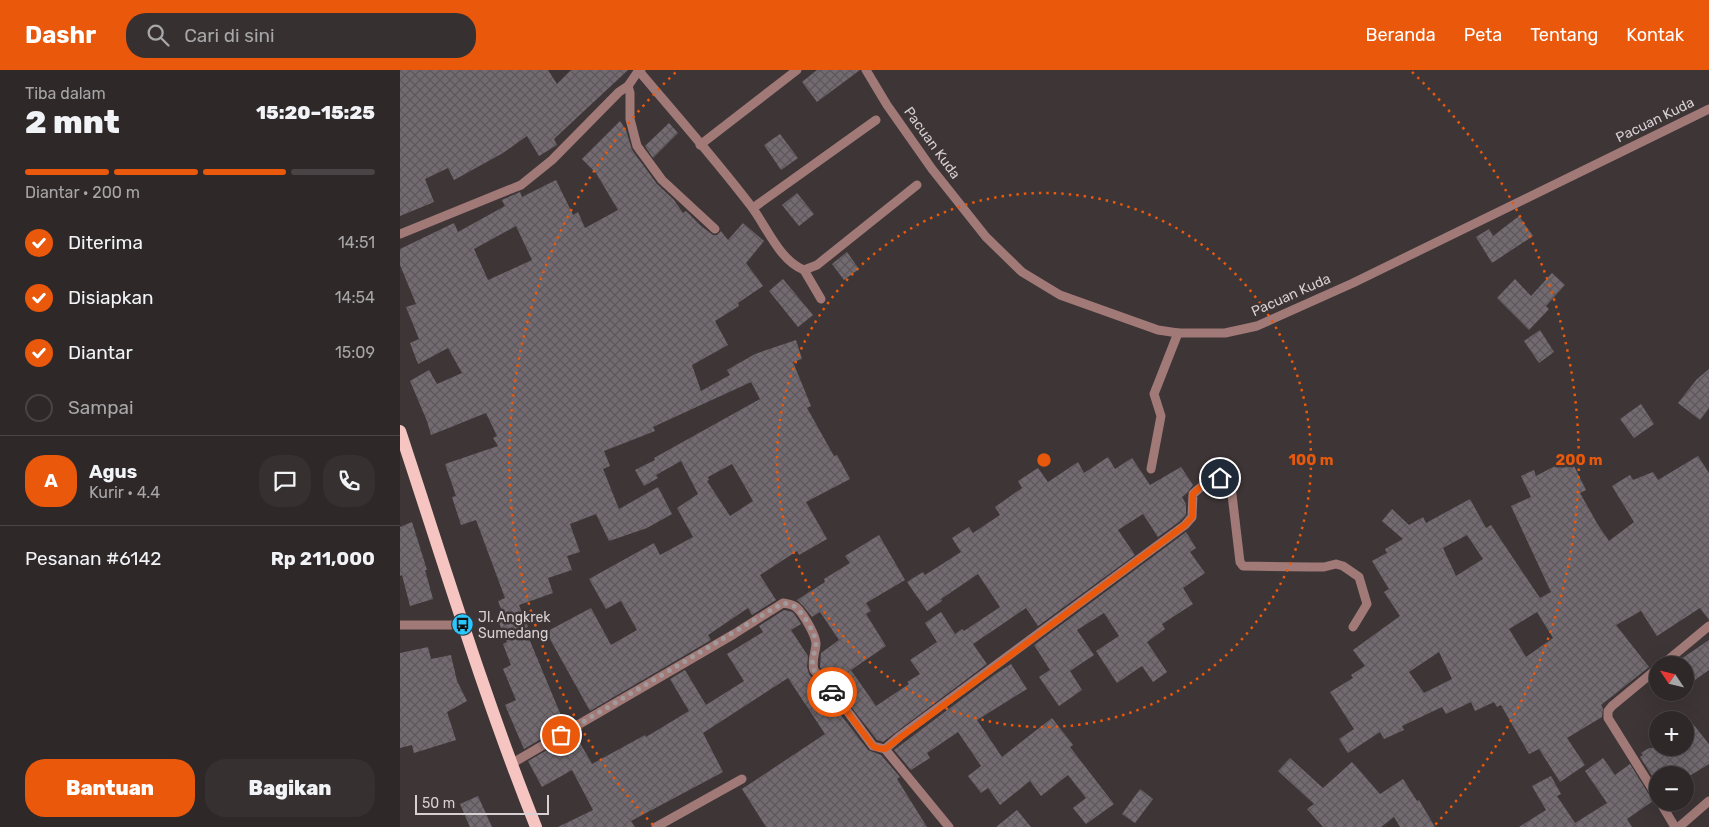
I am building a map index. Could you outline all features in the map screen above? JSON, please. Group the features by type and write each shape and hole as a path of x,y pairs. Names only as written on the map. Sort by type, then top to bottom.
{"main road":[{"path":"400,431 443,559 462,625 511,764 536,827"}],"street":[{"path":"400,234 521,185 552,160 619,92 628,86 640,70 753,208 794,266 804,270 821,298"},
{"path":"700,144 797,70"},
{"name":"Pacuan Kuda","path":"866,70 887,106 932,169 986,237 1022,272 1060,295 1158,330 1178,333 1225,333 1257,326 1353,283 1709,109"},
{"path":"628,86 630,93 630,119 637,146 662,180 715,229"},
{"path":"753,208 876,120"},
{"path":"804,270 816,264 917,184"},
{"path":"1151,469 1161,416 1154,394 1178,333"},
{"path":"885,749 1185,525 1192,517 1193,494 1200,486 1214,479 1226,478 1231,486 1240,562 1243,566 1324,567 1336,564 1343,566 1359,578 1367,604 1353,627"},
{"path":"511,764 734,634 783,603 790,604 797,607 814,635 816,644 813,657 814,670 873,746 885,749 949,827"},
{"path":"400,625 462,625"},
{"path":"1673,656 1709,626"},
{"path":"1649,675 1612,706 1608,711 1608,718 1649,784"},
{"path":"656,827 742,779"},
{"path":"1669,811 1683,825 1709,801"}],"building":[{"path":"400,70 548,70 557,84 571,70 628,70 554,139 557,145 539,156 527,136 503,153 454,180 448,168 425,179 434,202 400,216"},
{"path":"817,70 860,70 817,102 802,82"},
{"path":"620,121 626,130 632,150 657,184 674,200 683,213 686,211 713,235 717,235 721,231 728,240 743,223 764,241 746,263 763,286 738,303 739,306 715,321 728,345 692,365 701,391 730,375 727,370 755,354 796,340 802,359 793,362 811,406 807,408 834,456 837,455 850,479 806,502 827,539 799,555 797,551 760,575 776,600 752,615 748,608 708,635 711,640 590,711 546,632 591,608 611,645 637,630 621,601 606,609 589,579 654,543 660,555 693,537 677,508 698,494 681,461 656,475 658,478 644,486 635,470 760,399 751,382 653,427 655,431 604,451 610,466 603,469 619,509 658,487 672,514 647,528 609,541 596,514 570,524 580,552 567,556 572,570 548,578 553,593 519,605 528,627 525,629 565,725 524,749 505,705 516,700 503,669 511,665 503,644 507,642 497,618 504,616 498,601 505,598 476,520 461,525 452,497 456,496 445,464 498,446 493,438 497,436 486,413 431,435 410,381 429,370 437,384 462,373 448,348 418,364 410,343 419,339 406,307 416,304 400,265 400,249 454,223 458,232 505,206 502,200 520,192 522,197 556,180 573,215 578,212 585,228 618,210 596,173 582,159","holes":["516,226 532,260 488,280 474,249","732,464 753,501 730,516 707,481 709,480 708,477"]},
{"path":"669,123 678,133 653,158 645,146"},
{"path":"780,134 798,158 781,170 764,145"},
{"path":"797,193 814,214 799,226 782,205"},
{"path":"1519,216 1533,236 1492,263 1476,237 1489,229 1493,236"},
{"path":"847,252 859,269 844,280 832,264"},
{"path":"1552,273 1565,285 1546,306 1549,309 1529,330 1497,298 1515,279 1531,296"},
{"path":"783,279 813,315 798,327 769,291"},
{"path":"1540,330 1554,352 1539,363 1524,341"},
{"path":"1709,369 1709,408 1700,420 1678,403 1697,379"},
{"path":"1641,404 1654,424 1634,438 1620,419"},
{"path":"1698,456 1709,473 1709,620 1700,608 1657,636 1641,611 1616,625 1649,667 1601,705 1603,708 1602,717 1567,738 1585,765 1560,782 1539,749 1529,754 1501,705 1497,707 1494,702 1475,711 1471,702 1446,714 1442,707 1402,726 1404,730 1384,739 1380,732 1348,753 1339,739 1354,729 1330,692 1353,678 1351,675 1365,666 1353,650 1400,616 1384,592 1389,589 1372,561 1387,553 1385,549 1403,539 1382,521 1392,509 1409,525 1423,517 1426,523 1470,499 1486,528 1491,525 1540,598 1551,592 1511,506 1531,497 1521,476 1534,470 1536,476 1570,458 1586,490 1580,493 1609,541 1634,522 1612,486 1630,475 1633,480 1653,472 1658,480","holes":["1467,535 1483,559 1456,576 1443,548","1537,612 1553,638 1526,657 1509,629","1439,652 1452,679 1424,693 1409,672"]},
{"path":"1108,457 1115,469 1132,458 1150,485 1181,467 1193,485 1182,497 1186,504 1186,515 1158,537 1143,514 1118,530 1135,555 1038,626 1026,608 973,644 987,664 883,742 877,740 820,667 821,653 839,640 820,612 812,617 797,600 825,582 824,579 850,563 845,556 879,535 905,580 866,603 871,611 866,614 886,646 851,670 876,706 909,684 907,682 920,674 910,660 937,642 925,623 941,612 955,634 962,629 964,631 1000,607 978,574 927,611 907,582 923,572 925,575 961,552 952,538 969,527 973,533 1000,515 995,507 1022,488 1018,481 1038,468 1048,482 1078,462 1084,473"},
{"path":"412,522 427,570 425,570 433,599 410,606 402,575 400,576 400,527"},
{"path":"1186,532 1196,548 1190,552 1205,573 1183,588 1193,604 1162,624 1165,629 1147,642 1167,672 1153,682 1142,666 1117,683 1096,651 1119,636 1104,613 1077,630 1094,655 1070,671 1082,690 1059,706 1039,677 1050,670 1034,645"},
{"path":"784,610 793,612 801,624 791,630 808,656 807,667 809,674 868,750 881,755 900,777 897,779 927,827 766,827 742,789 825,734 788,678 703,733 723,772 631,821 635,827 558,827 593,810 572,770 542,787 528,761 575,734 592,764 645,735 646,737 689,711 670,679 685,670 706,705 744,681 727,654 763,632 759,626"},
{"path":"1709,640 1709,670 1694,681 1694,656 1685,656"},
{"path":"428,647 431,659 451,655 457,681 467,701 447,712 456,740 414,753 412,745 400,748 400,653"},
{"path":"1011,664 1027,689 977,720 1002,757 1052,718 1073,745 1070,747 1114,804 1086,824 1073,808 1086,798 1068,775 1041,796 1030,781 1000,805 988,788 981,793 968,776 981,766 958,732 927,753 930,758 911,770 894,750"},
{"path":"1694,725 1709,744 1709,764 1694,773 1694,766 1649,766 1649,771 1640,757 1643,755 1641,753 1649,748 1649,756 1694,756"},
{"path":"1290,758 1323,788 1352,762 1380,794 1403,779 1417,801 1419,800 1435,827 1400,827 1394,817 1381,827 1323,827 1307,809 1314,804 1278,771"},
{"path":"1603,758 1615,775 1630,764 1649,795 1649,804 1627,819 1632,827 1519,827 1546,810 1532,786 1551,776 1561,794 1557,796 1575,823 1607,803 1585,771"},
{"path":"1140,789 1153,799 1135,823 1122,814"},
{"path":"478,796 492,827 470,827 460,804"},
{"path":"1017,810 1031,827 996,827"}],"way so far":[{"path":"561,735 734,634 783,603 797,607 814,635 816,644 812,662 814,670 832,692"}],"place":[{"name":"Jl. Angkrek Sumedang","path":"462,625"}],"route":[{"path":"832,692 873,746 885,749 1185,525 1192,517 1193,494 1200,486 1220,478"}]}
